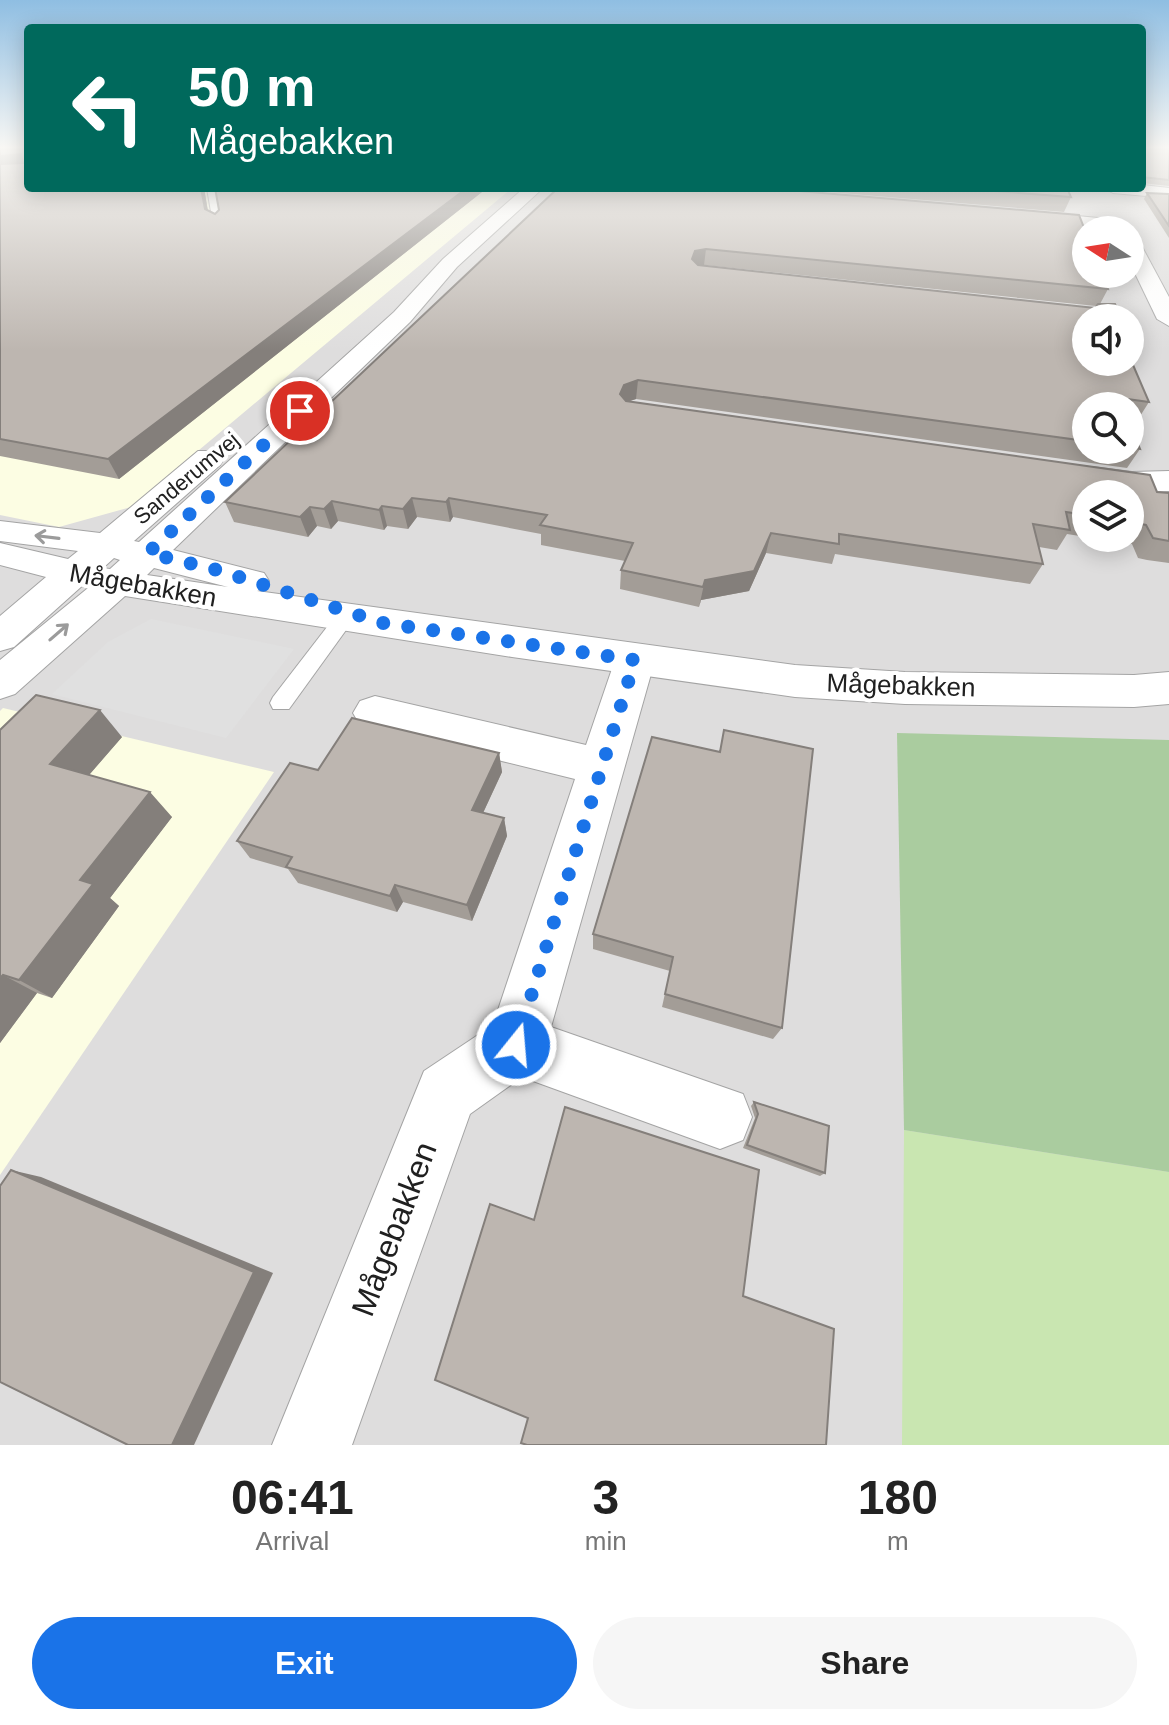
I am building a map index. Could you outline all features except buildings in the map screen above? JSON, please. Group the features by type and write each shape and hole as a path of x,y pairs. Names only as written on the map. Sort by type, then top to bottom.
{"street":[{"name":"Sanderumvej","path":"0,683 117,583 402,317 450,263 502,216"},
{"path":"1008,216 1072,228"},
{"path":"1144,248 1169,262"},
{"name":"Sanderumvej","path":"0,637 406,292 450,263"},
{"path":"1144,271 1169,321 1144,320"},
{"path":"1070,473 1132,482 1169,481"},
{"name":"Mågebakken","path":"0,531 107,545 217,570 364,621"},
{"name":"Mågebakken","path":"0,554 117,583 795,681 905,688 1134,691 1169,688"},
{"path":"635,660 516,1045 720,1117"},
{"path":"375,713 602,767"},
{"name":"Mågebakken","path":"312,1445 446,1093 516,1045"}],"lane":[{"path":"217,216 218,224"},
{"path":"281,703 364,621"}],"shaded area":[{"path":"0,216 1072,216 1072,288 1144,288 1144,216 1169,216 1169,1445 0,1445"},
{"path":"0,216 478,216 131,507 59,527 0,515"},
{"path":"151,619 294,649 226,738 52,694 108,642"},
{"path":"3,708 274,772 0,1175 0,711"}],"green space":[{"path":"897,733 1169,740 1169,1172 904,1130"},
{"path":"904,1130 1169,1172 1169,1445 902,1445"}],"route":[{"path":"300,411 148,553 217,570 383,623 635,660 516,1045"}]}
